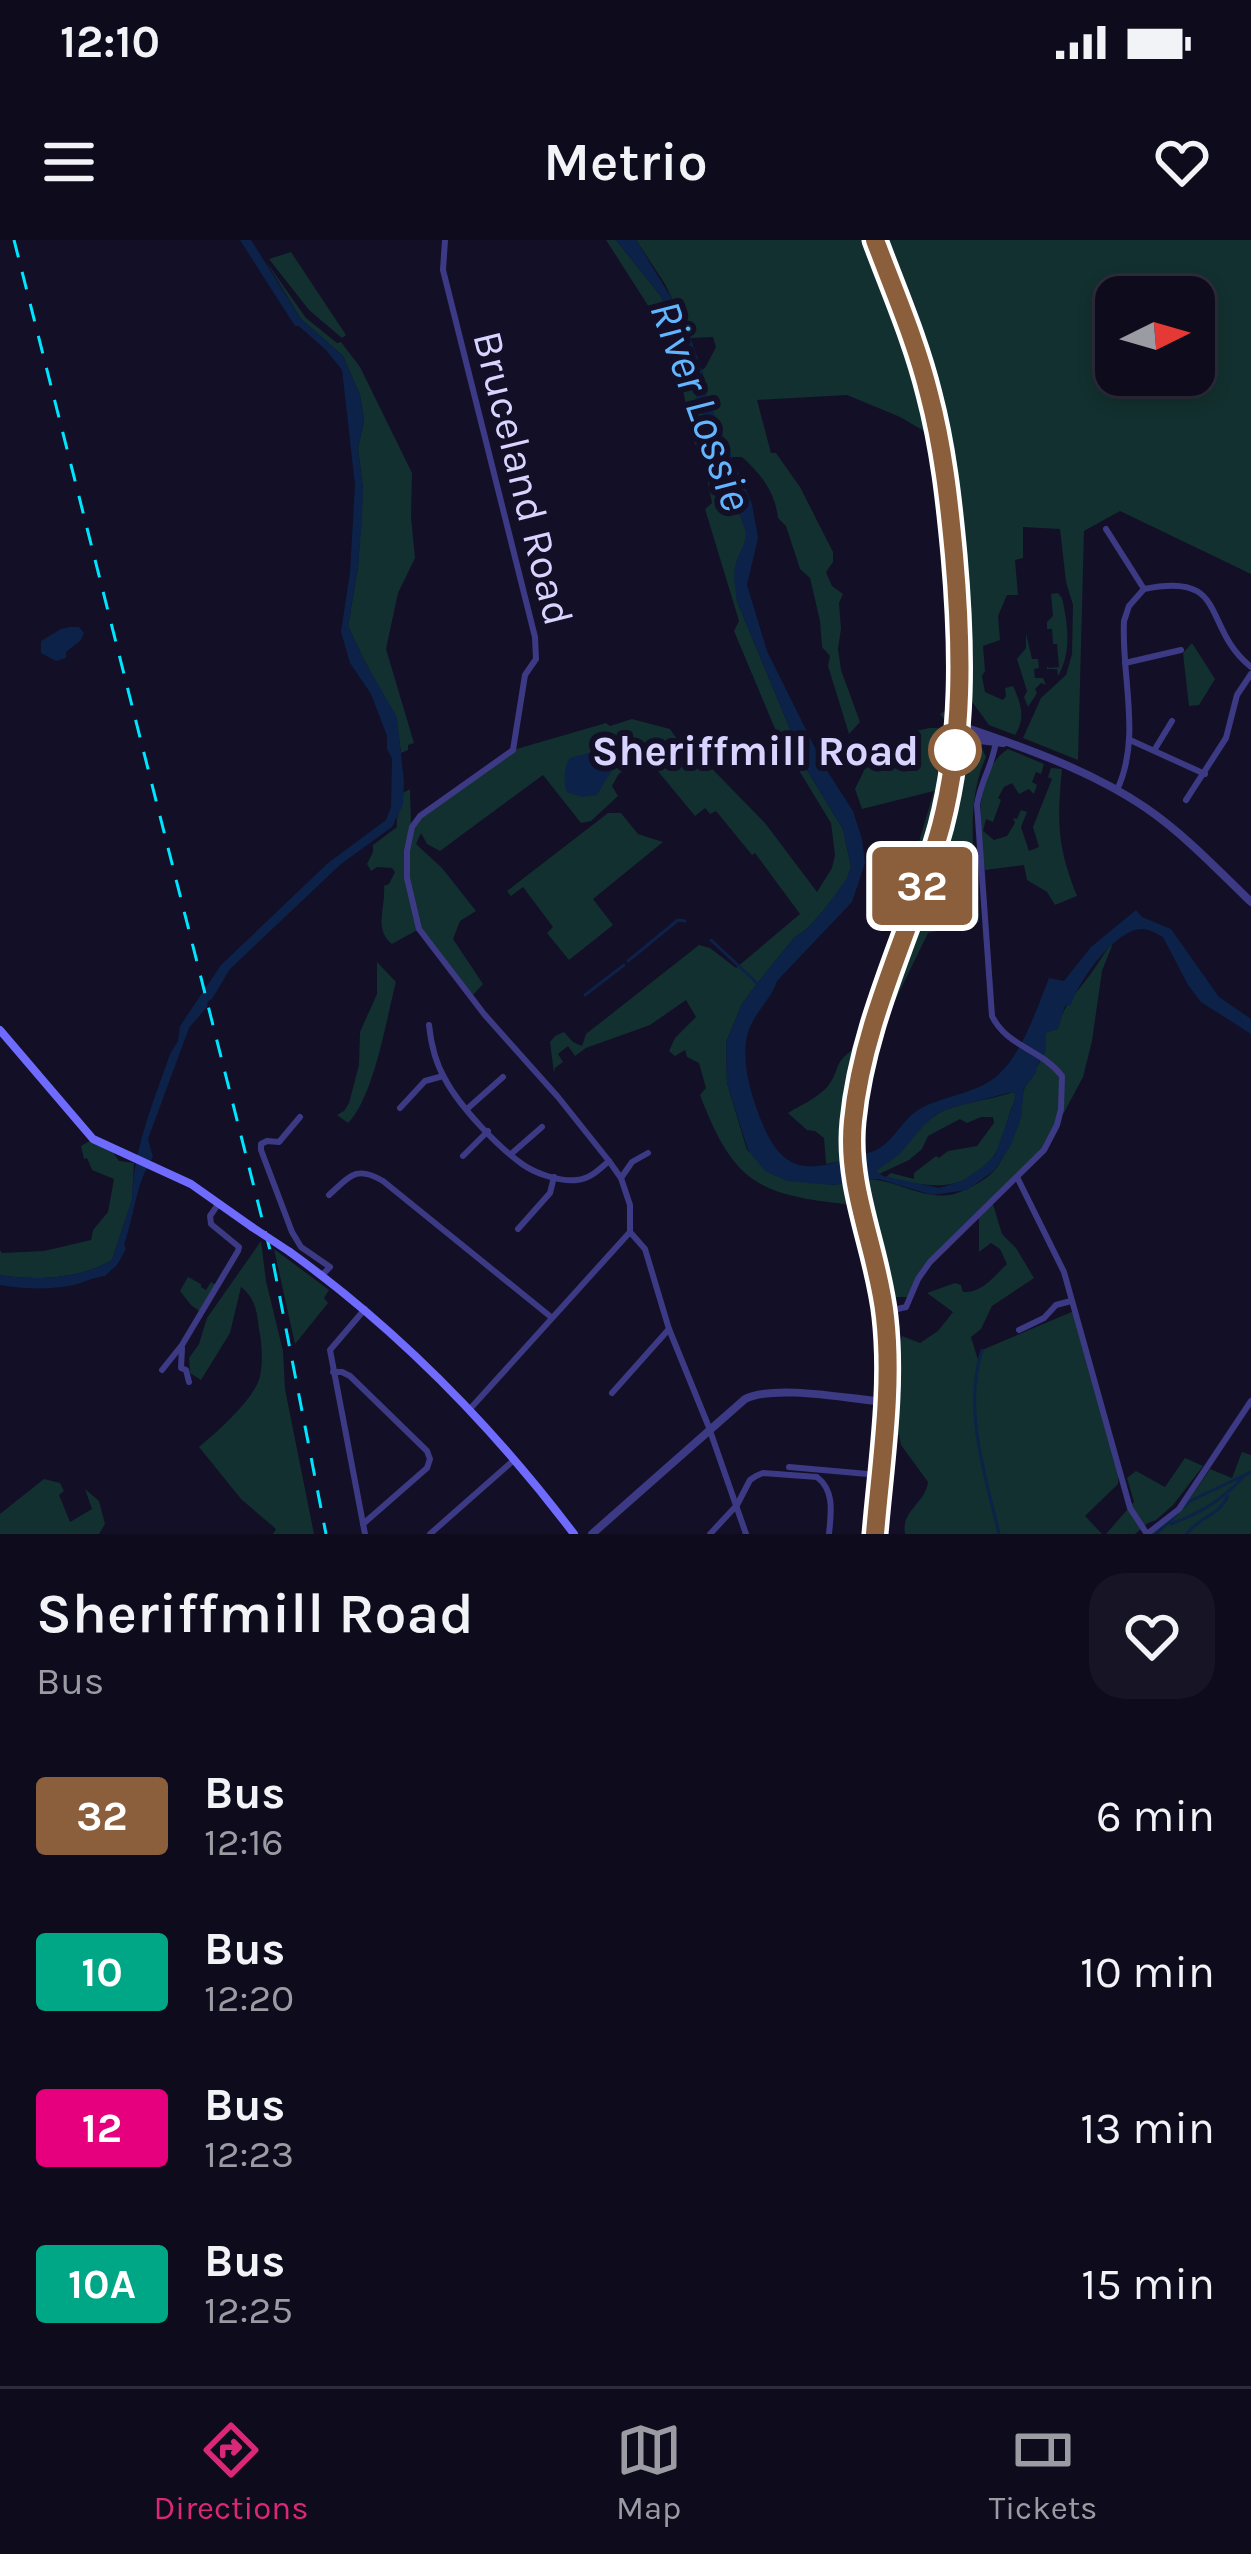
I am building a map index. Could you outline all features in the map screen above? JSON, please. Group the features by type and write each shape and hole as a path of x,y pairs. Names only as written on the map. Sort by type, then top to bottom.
{"highway":[{"path":"875,240 913,344 938,433 960,630 950,786 932,856 867,1043 852,1128 855,1184 880,1282 888,1347 875,1534"}],"main road":[{"path":"0,1030 93,1138 191,1184 365,1309 469,1410 574,1534"}],"street":[{"name":"Bruceland Road","path":"445,240 443,270 535,637 536,659 525,675 513,751 420,816 412,827 406,851 412,907 419,929 484,1014 573,1114 621,1178 630,1205 630,1232 645,1249 668,1329 746,1534"},
{"path":"1106,529 1144,589"},
{"path":"1117,790 1130,740 1124,621 1129,606 1144,589 1183,584 1204,595 1227,640 1251,671 1237,695 1226,738 1186,800"},
{"path":"1125,663 1180,650"},
{"path":"1155,749 1172,722"},
{"path":"957,731 1010,744 1117,790 1167,823 1248,894"},
{"path":"885,1312 906,1307 929,1262 1044,1150 1061,1109 1062,1076 1045,1057 1019,1044 994,1021 976,805 996,740"},
{"path":"1130,740 1205,774"},
{"path":"429,1024 430,1046 443,1076 467,1109 523,1165 554,1178 577,1180 590,1177 609,1160"},
{"path":"400,1108 425,1081 443,1076"},
{"path":"467,1109 503,1077"},
{"path":"300,1117 279,1142 267,1141 261,1150 292,1232 301,1247 330,1268 322,1275"},
{"path":"511,1154 542,1126"},
{"path":"464,1156 488,1132"},
{"path":"621,1178 632,1162 647,1153"},
{"path":"329,1195 350,1176 371,1174 551,1317"},
{"path":"1016,1177 1057,1254 1130,1508 1147,1534 1179,1509 1251,1401"},
{"path":"518,1229 550,1192 554,1178"},
{"path":"162,1370 238,1251 239,1246 211,1224 210,1216 219,1203"},
{"path":"469,1410 630,1232"},
{"path":"1019,1330 1044,1318 1056,1305 1072,1301"},
{"path":"365,1309 330,1351 365,1534"},
{"path":"612,1393 668,1329"},
{"path":"182,1345 179,1360 189,1382"},
{"path":"333,1372 350,1376 430,1459 428,1468 363,1524"},
{"path":"592,1534 745,1400 763,1393 885,1402"},
{"path":"430,1534 514,1460"},
{"path":"789,1467 879,1474"},
{"path":"710,1534 750,1480 764,1473 817,1477 824,1482 832,1503 830,1534"}],"green space":[{"path":"606,240 616,240 660,295 676,328 746,531 736,563 737,601 807,770 843,829 851,867 847,880 823,911 794,938 742,1004 726,1042 727,1083 747,1150 831,1185 848,1183 854,1205 774,1190 740,1168 726,1150 700,1095 706,1088 699,1063 687,1057 685,1050 675,1056 669,1051 696,1017 686,1000 650,1025 575,1056 568,1046 558,1054 563,1062 554,1073 550,1042 555,1036 564,1032 582,1046 586,1034 699,945 736,968 800,914 755,853 716,811 710,814 705,808 695,816 647,758 636,757 618,775 612,786 618,796 591,821 581,823 543,775 440,851 427,844 421,833 416,844 476,911 460,921 453,939 483,984 473,995 419,929 392,944 383,932 384,886 395,872 377,867 371,871 367,864 373,845 397,827 403,793 410,789 411,824 513,750 632,719 670,729 677,739 681,737 765,823 817,892 832,868 831,823 778,736 734,631 739,621 705,509 712,503 678,367 665,332"},
{"path":"636,240 868,240 928,406 944,483 956,627 955,692 948,718 940,714 946,710 952,626 937,482 924,431 847,395 757,400 771,453 776,453 800,487 833,552 826,572 832,586 843,594 839,603 841,670 860,722 849,734 828,666 830,656 822,647 810,578 800,569 766,484 742,457 732,457 705,393 702,370 716,347 713,337 691,338 665,284"},
{"path":"882,240 1251,240 1251,574 1120,511 1084,531 1078,760 1023,738 1041,698 1066,675 1072,654 1073,605 1060,529 1023,527 1023,558 1015,560 1018,595 1007,595 998,616 1000,640 983,646 985,692 1003,700 1005,688 1013,686 1018,699 1021,717 1015,735 989,725 970,699 952,444 917,326"},
{"path":"291,252 346,335 342,338 309,310 269,259"},
{"path":"265,260 306,318 341,342 360,367 412,473 415,558 398,593 386,649 414,743 401,753 396,717 348,626 363,489 358,448 364,421 360,395 343,356 301,319"},
{"path":"1058,593 1068,638 1058,676 1057,669 1047,669 1059,667 1057,644 1053,644 1047,622 1053,616 1051,594"},
{"path":"1026,633 1032,659 1038,659 1035,678 1043,678 1046,685 1035,689 1028,707 1017,659 1026,648"},
{"path":"1192,643 1215,679 1199,705 1189,706 1183,653"},
{"path":"929,728 940,728 943,738 941,779 925,858 855,1064 847,1160 826,1164 824,1138 788,1113 826,1088 852,1050 934,791 862,809 855,789 871,756"},
{"path":"971,746 982,748 986,757 973,817 979,922 928,933 889,1013 857,1133 874,1043 928,898 965,751"},
{"path":"1008,749 1044,764 1041,774 1036,772 1032,782 1037,785 1034,794 1029,789 1019,794 1012,783 1004,787 993,822 986,819 983,831 994,840 1007,836 1021,810 1027,812 1021,827 1029,851 1039,847 1033,827 1052,779 1048,777 1051,768 1062,769 1060,834 1077,896 1055,905 1047,892 1027,880 1024,865 985,870 980,822 983,788 996,759"},
{"path":"608,813 621,813 638,834 663,842 593,899 613,925 569,960 547,933 553,927 523,887 511,896 507,891"},
{"path":"1113,943 1102,971 1083,1077 1044,1150 992,1201 1002,1234 1034,1278 992,1306 981,1329 971,1337 978,1360 982,1350 1074,1311 1119,1470 1118,1484 1085,1516 1102,1534 905,1534 906,1519 928,1482 899,1435 888,1430 902,1336 920,1343 953,1312 927,1293 955,1283 963,1292 976,1290 1007,1264 991,1243 979,1252 979,1216 930,1262 912,1297 889,1297 862,1180 942,1196 965,1190 991,1174 1019,1124 1025,1087 1043,1054 1045,1032 1058,1029 1070,1001"},
{"path":"377,962 396,982 372,1077 348,1123 337,1115 349,1103 359,1065 360,1032 377,994"},
{"path":"1013,1092 1016,1095 997,1151 970,1178 930,1185 886,1177 891,1173 914,1179 914,1173 936,1156 977,1146 994,1123 993,1117 967,1123 960,1119 928,1136 909,1160 879,1174 875,1171 939,1113"},
{"path":"93,1139 109,1147 119,1161 134,1163 132,1200 112,1260 58,1277 0,1275 0,1250 44,1251 91,1240 108,1212 114,1179 92,1170 84,1159 81,1146"},
{"path":"261,1241 314,1534 273,1534 276,1529 241,1499 199,1447 243,1404 260,1376 256,1311 241,1287 230,1333 201,1380 190,1373 189,1358 207,1318"},
{"path":"274,1249 329,1290 324,1298 328,1303 295,1344"},
{"path":"188,1277 206,1290 211,1282 216,1285 199,1311 180,1291"},
{"path":"1242,1452 1251,1455 1251,1534 1152,1534 1190,1498 1210,1469 1232,1478"},
{"path":"1185,1458 1203,1466 1173,1505 1135,1534 1106,1534 1134,1502 1127,1478 1136,1471 1165,1487"},
{"path":"44,1479 60,1483 64,1491 59,1495 70,1522 92,1509 85,1489 99,1501 105,1524 99,1534 0,1534 0,1514"}],"water":[{"path":"240,240 251,240 301,319 343,356 360,395 362,519 348,626 397,717 403,805 392,827 341,864 230,969 189,1028 148,1139 153,1157 117,1265 105,1276 65,1287 0,1285 0,1275 58,1277 112,1260 132,1200 145,1127 180,1026 221,965 328,863 386,820 391,807 392,758 387,736 371,694 350,663 341,632 355,485 342,370 326,350 295,326"},
{"name":"River Lossie","path":"616,240 636,240 683,317 705,393 752,504 758,538 747,585 767,651 824,766 853,811 862,839 865,863 852,902 777,981 747,1036 745,1058 752,1093 763,1125 781,1154 802,1166 814,1166 872,1152 923,1107 990,1081 1022,1043 1049,978 1064,981 1091,947 1136,910 1171,929 1219,997 1251,1019 1251,1034 1201,1002 1163,937 1147,930 1133,931 1110,946 1081,983 1071,1005 1065,1006 1058,1029 1046,1033 1046,1051 1024,1088 1021,1118 1011,1145 995,1170 967,1190 932,1195 879,1179 831,1185 787,1181 765,1171 748,1150 727,1083 726,1042 742,1004 794,938 823,911 851,867 843,829 807,770 737,601 735,570 746,531 676,328 660,295","holes":["1012,1092 1016,1095 995,1155 962,1181 939,1188 876,1171 899,1155 935,1115"]},
{"path":"70,627 84,633 66,658 56,661 41,653 41,641"},
{"path":"615,746 631,751 597,795 567,792 570,758"}],"waterway":[{"path":"628,961 678,920 685,921"},
{"path":"711,940 758,984"},
{"path":"585,995 624,965"},
{"path":"982,1350 975,1419 999,1534"},
{"path":"1184,1507 1251,1472"},
{"path":"1171,1524 1210,1506 1242,1478"},
{"path":"1187,1534 1228,1496"},
{"path":"1156,1534 1177,1514"}],"railway":[{"path":"14,240 273,1262 326,1534"}],"bus line":[{"name":"32","path":"875,240 906,321 938,433 960,630 959,708 950,786 932,856 867,1043 852,1128 855,1184 880,1282 888,1347 875,1534"}],"place":[{"name":"Sheriffmill Road","path":"955,750"}]}
